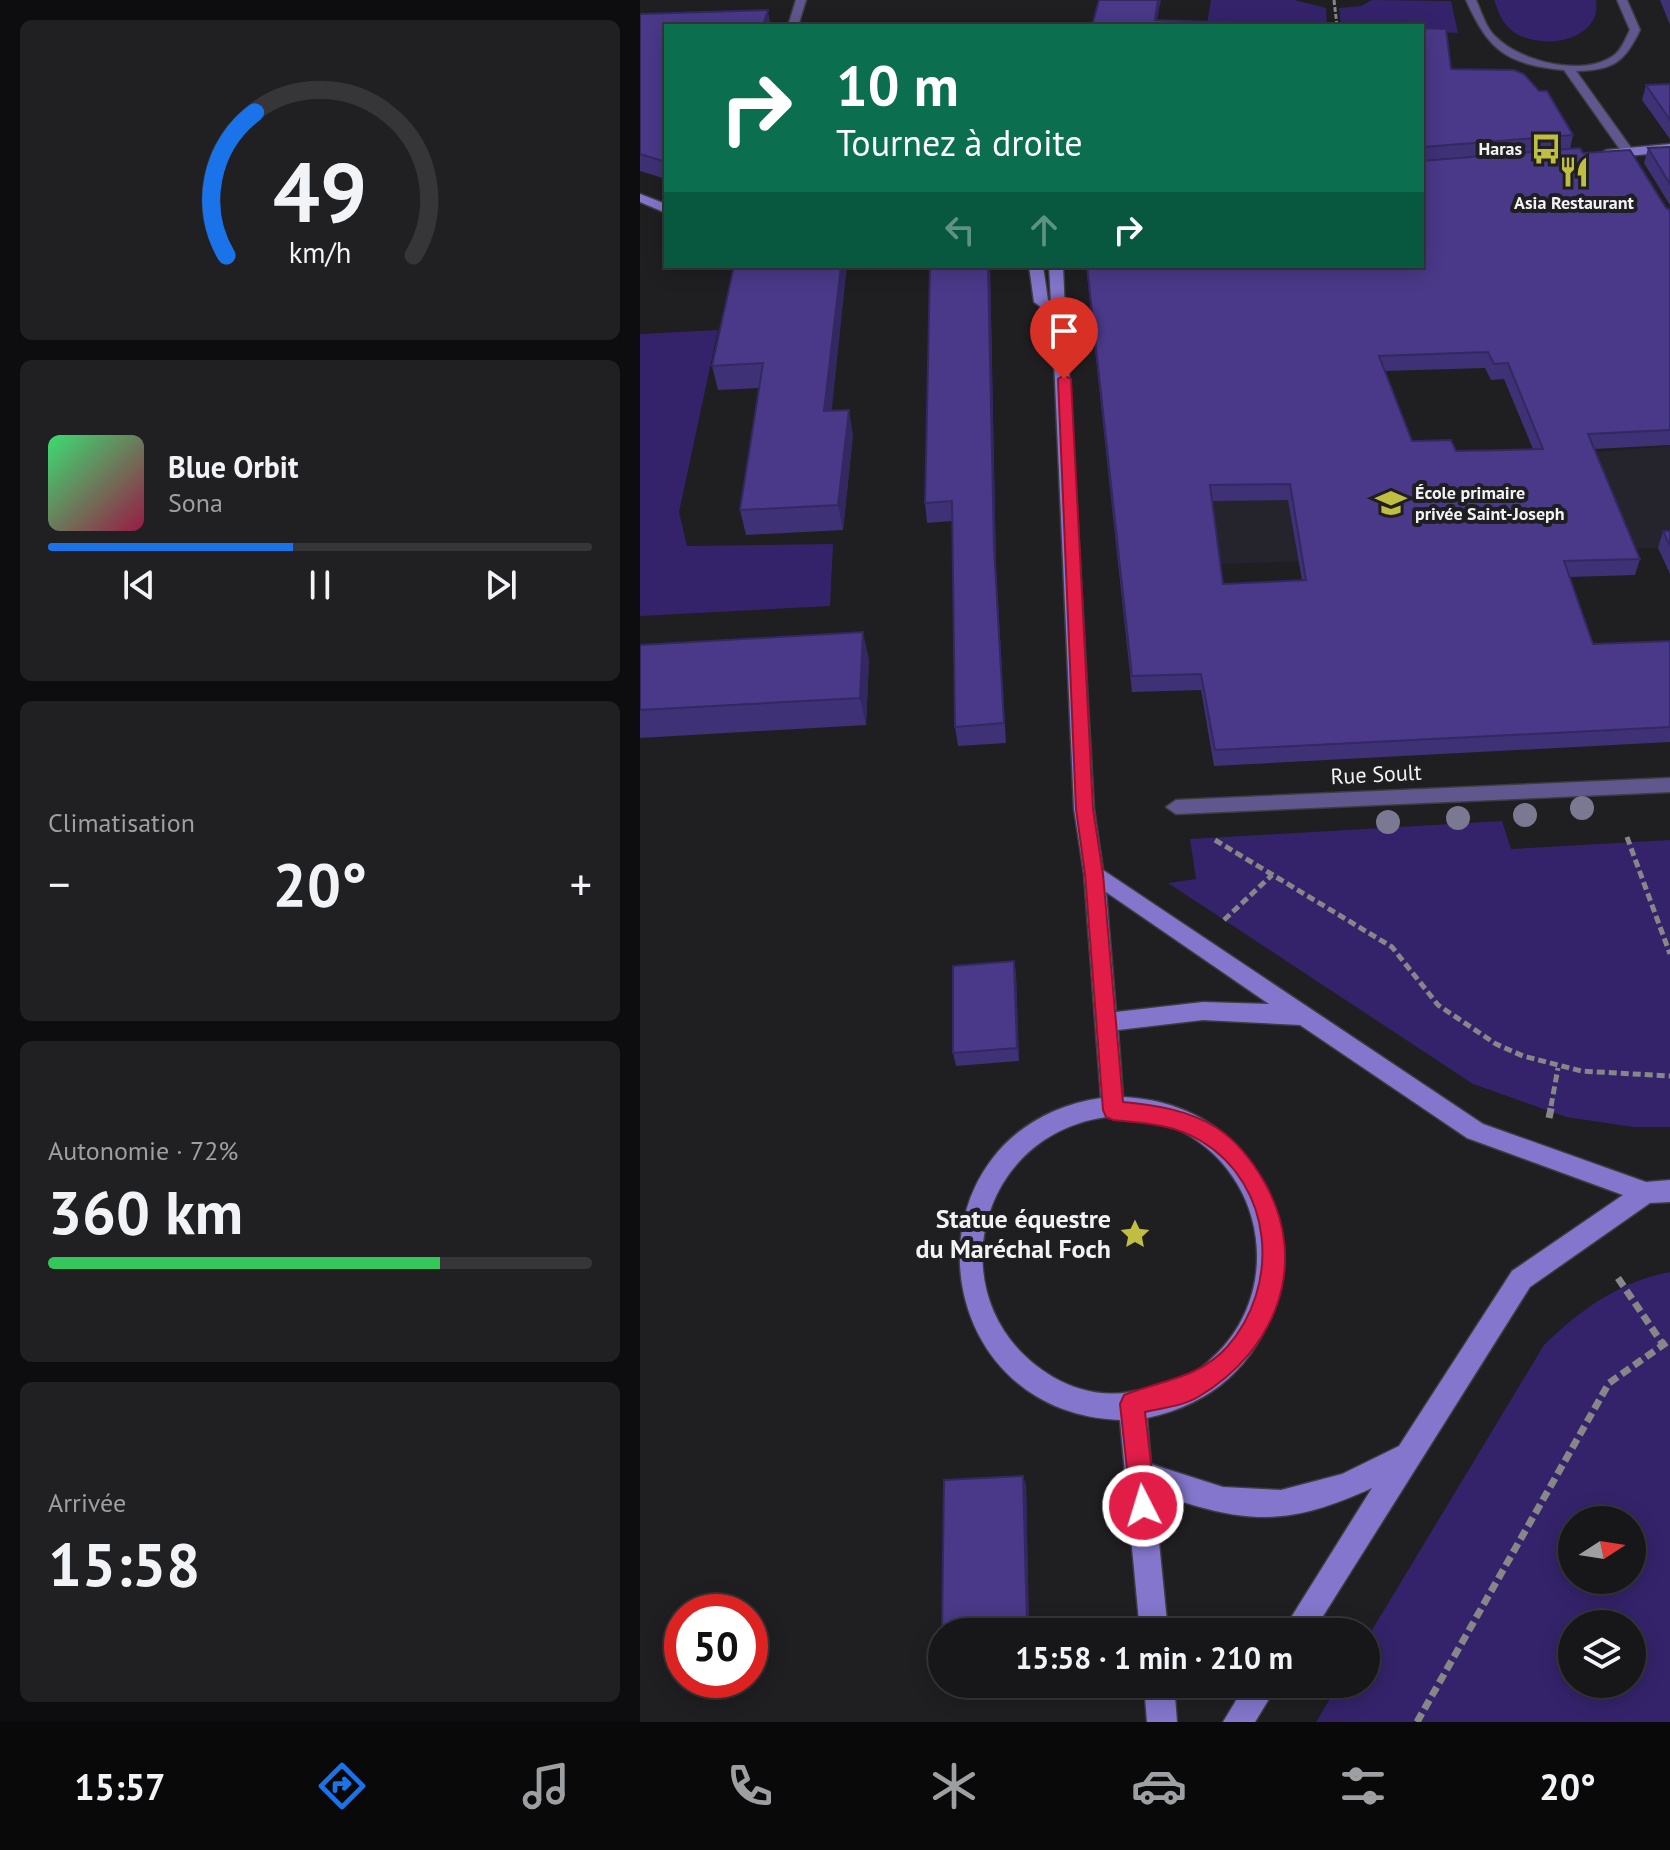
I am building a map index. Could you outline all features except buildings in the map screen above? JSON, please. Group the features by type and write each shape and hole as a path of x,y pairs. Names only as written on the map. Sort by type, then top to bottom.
{"main road":[{"path":"1591,156 1631,157 1670,148"},
{"path":"640,198 664,209"},
{"path":"640,213 664,210"},
{"path":"1036,268 1041,302 1062,316"},
{"path":"1056,268 1062,316 1084,809 1094,874 1113,1110"},
{"path":"1094,874 1475,1131 1658,1192"},
{"path":"1104,1023 1186,1011 1241,1008 1307,1016"},
{"path":"1113,1110 1163,1115 1209,1135 1245,1168 1269,1212 1276,1261 1264,1312 1234,1357 1189,1389 1132,1404 1080,1400 1032,1380 994,1346 971,1303 964,1257 972,1212 994,1172 1028,1140 1068,1119 1113,1110"},
{"path":"1305,1618 1521,1279 1658,1192"},
{"path":"1132,1404 1153,1618"},
{"path":"1141,1474 1233,1503 1278,1506 1346,1489 1412,1453"},
{"path":"1160,1698 1162,1722"},
{"path":"1238,1722 1254,1698"}],"street":[{"path":"794,24 801,0"},
{"path":"1471,0 1491,38 1537,64 1567,67 1596,66 1619,57 1635,30 1622,0"},
{"path":"1567,67 1631,157"},
{"name":"Rue Soult","path":"1176,807 1670,785"}],"path":[{"path":"1334,0 1337,24"},
{"path":"1203,833 1392,947 1406,959 1433,1000 1446,1012 1516,1053 1558,1068 1602,1077 1670,1076"},
{"path":"1627,837 1670,954"},
{"path":"1217,926 1272,875"},
{"path":"1549,1121 1558,1068"},
{"path":"1417,1722 1609,1383 1666,1341 1618,1278"}],"shaded area":[{"path":"1211,0 1294,0 1326,8 1327,24 1207,24"},
{"path":"1372,0 1451,1 1458,33 1424,31 1424,24 1341,24 1339,8 1361,6"},
{"path":"1494,0 1596,0 1595,15 1589,26 1564,40 1534,40 1520,36 1509,28"},
{"path":"718,330 679,512 687,546 833,544 830,606 640,616 640,334"},
{"name":"École primaire privée Saint-Joseph","path":"1670,446 1670,547 1118,568 1107,463 1585,453"},
{"path":"1502,821 1511,849 1670,840 1670,1127 1633,1127 1566,1117 1473,1084 1168,883 1196,879 1190,839"},
{"path":"1670,1272 1670,1722 1316,1722 1331,1698 1380,1698 1379,1618 1544,1345 1587,1309 1634,1283"}],"place":[{"name":"Haras","path":"1546,149"},
{"name":"Asia Restaurant","path":"1574,172"},
{"name":"École primaire privée Saint-Joseph","path":"1391,503"},
{"name":"Statue équestre du Maréchal Foch","path":"1135,1234"}],"route":[{"path":"1064,379 1084,809 1094,874 1099,968 1113,1110 1163,1115 1209,1135 1245,1168 1269,1212 1276,1261 1264,1312 1234,1357 1189,1389 1132,1404 1143,1506"}]}
